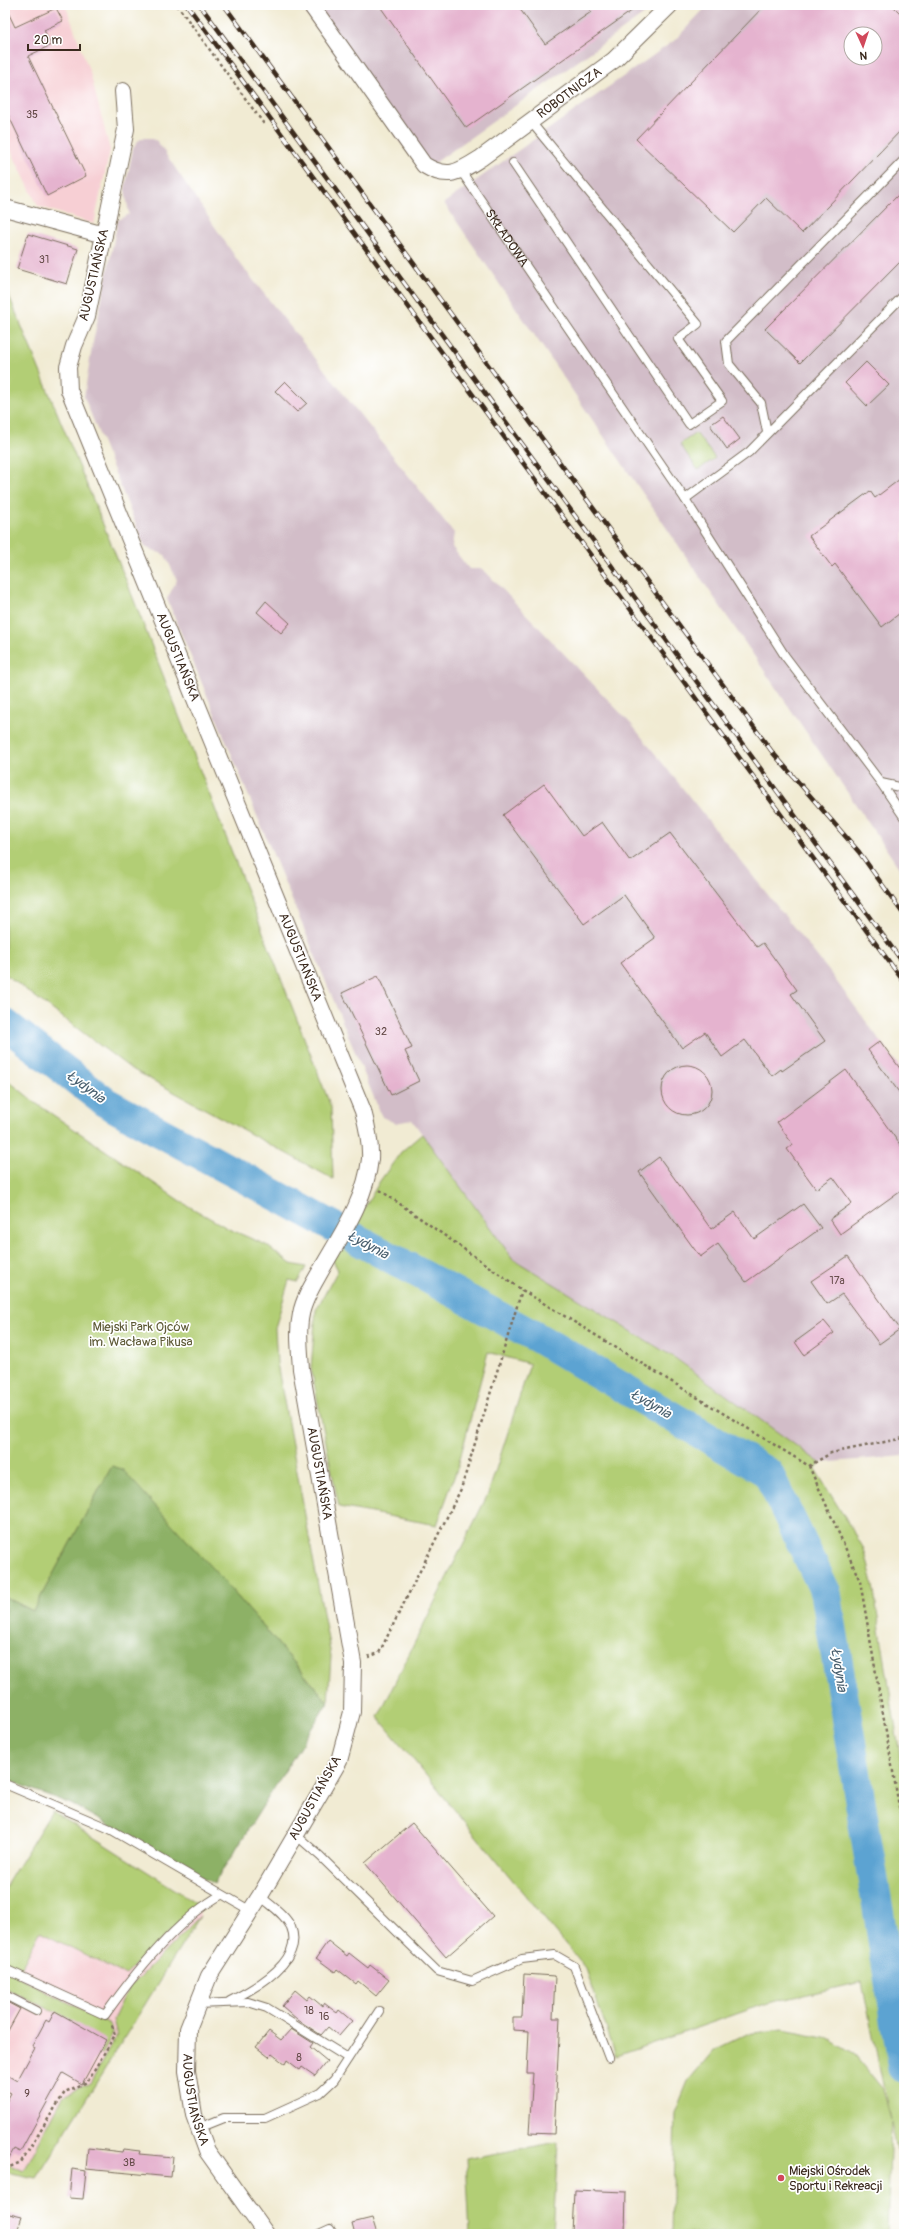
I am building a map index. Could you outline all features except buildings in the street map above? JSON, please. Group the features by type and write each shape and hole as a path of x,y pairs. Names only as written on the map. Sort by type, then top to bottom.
{"street":[{"path":"311,5 424,165 434,171 444,174 461,171"},
{"name":"ROBOTNICZA","path":"461,171 531,122 614,60 670,5"},
{"name":"AUGUSTIAŃSKA","path":"123,91 126,129 87,316 74,346 68,367 69,390 363,1111 368,1132 370,1159 354,1213 311,1287 301,1314 299,1344 301,1369 353,1663 352,1712 339,1761 260,1896 209,1976 188,2029 187,2071 194,2115 207,2151 266,2234"},
{"path":"5,208 104,235"}],"lane":[{"path":"513,162 689,424 722,401 678,339 698,324 531,122"},
{"path":"767,432 761,403 729,364 726,341 904,160"},
{"name":"SKŁADOWA","path":"461,171 685,499 785,656 881,783 904,817"},
{"path":"685,499 749,452 767,432 904,295"},
{"path":"881,783 904,788"},
{"path":"5,1784 110,1828 250,1911"},
{"path":"296,1835 320,1856 437,1971 472,1981 522,1959 554,1955 574,1966 609,2058"},
{"path":"5,1969 105,2015 130,1979 193,1913 221,1895"},
{"path":"227,2002 254,1989 273,1974 289,1953 293,1936 290,1926 285,1917 260,1896"},
{"path":"5,1995 36,2011"},
{"path":"197,2004 248,2002 267,2008 348,2058"},
{"path":"199,2128 224,2118 265,2118 308,2099 330,2085 379,2011"},
{"path":"319,2234 330,2229 333,2234"}],"path":[{"path":"177,5 264,124"},
{"path":"365,1179 522,1290 809,1466 860,1581 904,1835"},
{"path":"353,1663 379,1653 462,1489 522,1290"},
{"path":"809,1466 831,1453 904,1438"},
{"path":"5,2169 21,2162 65,2092 87,2082 115,2035 111,2023 105,2015"}],"shaded area":[{"path":"5,5 63,5 67,9 91,76 110,150 94,224 38,206 5,138"},
{"path":"300,5 657,5 422,172"},
{"path":"708,5 904,5 904,875 444,203 675,40"},
{"path":"143,138 151,138 157,141 238,261 454,533 452,547 469,569 483,569 632,725 828,970 904,1073 904,1456 820,1463 678,1360 512,1259 412,1120 395,1123 382,1117 167,599 177,580 165,555 145,547 84,397 92,347 118,220 129,214 125,189 133,149 138,141"},
{"path":"52,1811 197,1903 200,1916 37,2178 5,2172 5,1887"}],"green space":[{"path":"5,286 128,585 331,1107 333,1179 130,1068 5,974"},
{"path":"696,433 715,458 698,470 680,444"},
{"name":"Miejski Park Ojców im. Wacława Pikusa","path":"5,1078 37,1104 183,1203 229,1229 266,1245 291,1264 306,1267 298,1282 289,1280 275,1328 277,1363 331,1656 328,1702 230,1588 112,1466 33,1611 5,1597"},
{"path":"422,1134 513,1259 675,1358 820,1463 815,1469 864,1549 872,1579 904,1781 904,2234 899,2159 891,2122 887,2234 672,2234 675,2113 688,2081 714,2050 747,2034 783,2029 825,2037 855,2055 881,2087 890,2119 862,1982 768,2003 616,2056 586,1969 378,1717 488,1494 530,1364 488,1352 458,1466 437,1525 339,1507 311,1368 316,1310 338,1270 330,1255 361,1214 380,1181 401,1152"},
{"path":"112,1466 122,1469 230,1588 328,1702 214,1884 71,1804 5,1779 5,1597 33,1611"},
{"path":"52,1811 198,1904 126,1975 40,1932 17,1976 110,2024 113,2034 102,2055 69,2019 5,1988 5,1887"},
{"path":"200,1916 37,2178 5,2172 5,2163 24,2171 64,2095 90,2083 117,2035 113,2020 130,1984 134,1983"},
{"path":"558,2142 553,2234 470,2234 466,2159"}],"waterway":[{"name":"Łydynia","path":"5,1024 105,1102 538,1338 768,1473 826,1593 904,2068"}],"railway":[{"path":"187,5 904,982"},
{"path":"200,5 904,964"},
{"path":"224,5 773,753 859,852 904,915"}],"place":[{"name":"Miejski Ośrodek Sportu i Rekreacji","path":"781,2178"}]}
